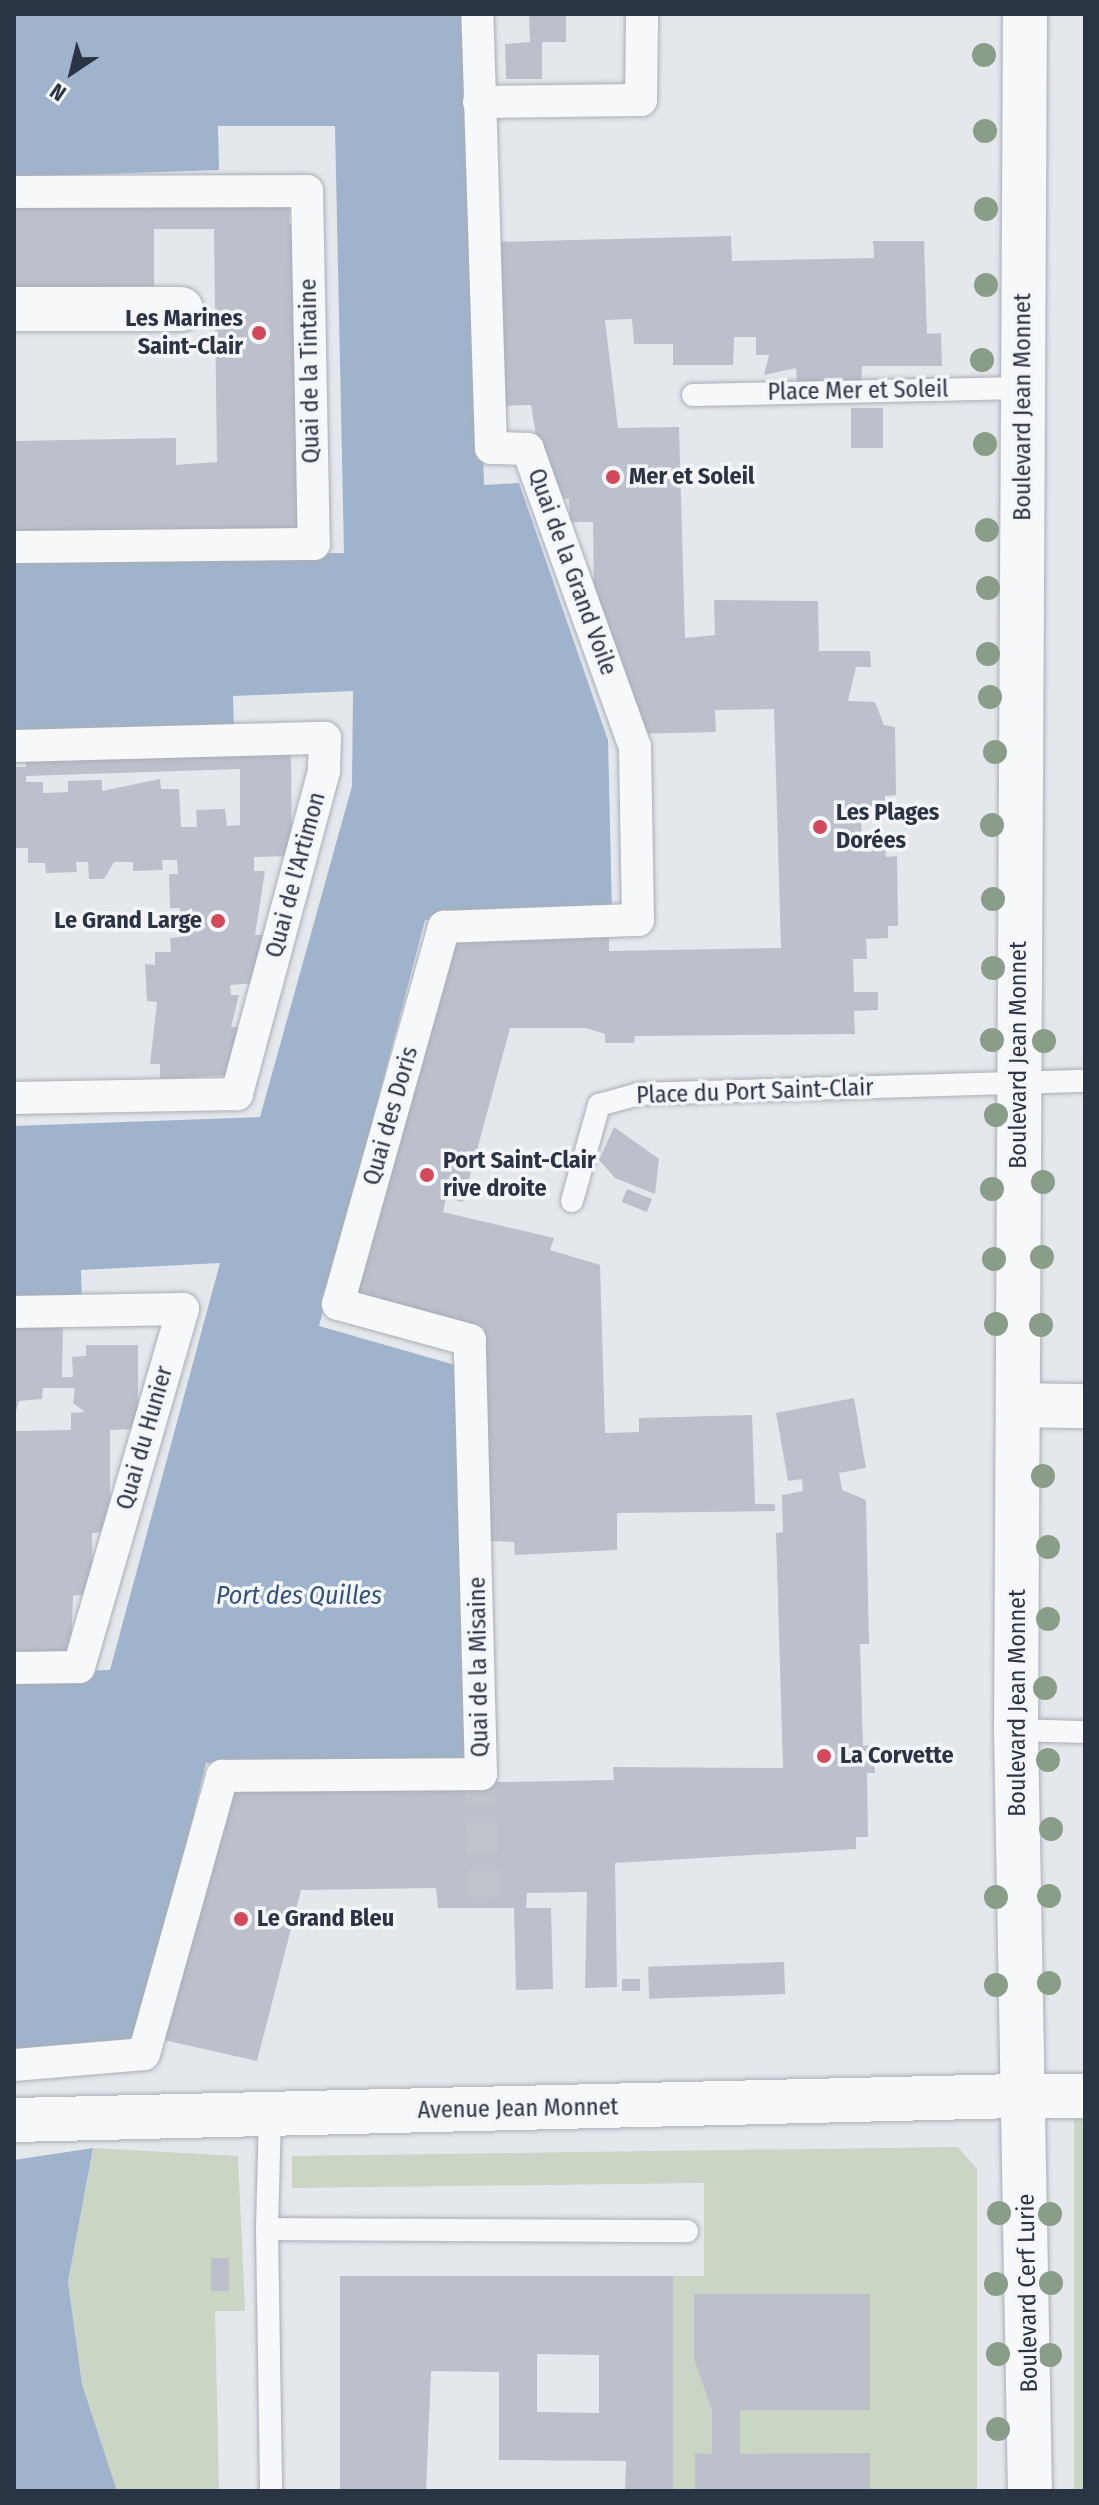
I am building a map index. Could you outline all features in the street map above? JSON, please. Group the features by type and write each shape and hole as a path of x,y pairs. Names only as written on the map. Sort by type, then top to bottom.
{"street":[{"name":"Quai de la Grand Voile","path":"444,927 638,920 635,747 528,449 491,448 477,14"},
{"path":"479,102 641,100 642,14"},
{"name":"Boulevard Jean Monnet","path":"1021,2096 1016,1730 1025,14"},
{"name":"Quai de la Tintaine","path":"14,192 307,191 314,544 14,547"},
{"path":"14,309 181,309"},
{"name":"Quai de l'Artimon","path":"14,746 325,738 324,771 237,1094 14,1098"},
{"name":"Quai des Doris","path":"338,1304 444,927"},
{"name":"Quai de la Misaine","path":"14,2065 144,2054 222,1776 481,1774 470,1340 338,1304"},
{"name":"Quai du Hunier","path":"14,1312 183,1309 79,1667 14,1668"},
{"path":"1018,1405 1085,1406"},
{"name":"Boulevard Cerf Lurie","path":"1021,2096 1030,2491"},
{"name":"Avenue Jean Monnet","path":"14,2120 1085,2096"}],"lane":[{"name":"Place Mer et Soleil","path":"693,395 1023,388"},
{"path":"1019,1083 1085,1081"},
{"name":"Place du Port Saint-Clair","path":"572,1201 599,1105 639,1094 1019,1083"},
{"path":"1016,1730 1085,1732"},
{"path":"270,2114 267,2229 271,2491"},
{"path":"267,2229 687,2231"}],"green space":[{"path":"1074,2119 1085,2119 1085,2491 1074,2491"},
{"path":"958,2147 977,2169 977,2491 673,2491 673,2276 704,2276 704,2183 292,2188 292,2156"},
{"path":"93,2148 238,2156 245,2311 215,2311 219,2491 117,2491 82,2384 68,2282"}],"water":[{"name":"Port des Quilles","path":"14,14 470,14 484,485 519,483 608,740 612,913 425,920 319,1326 462,1367 464,1760 206,1763 137,2048 14,2052 14,1673 110,1670 220,1263 81,1270 82,1305 14,1307 14,1126 260,1117 352,786 353,691 233,696 234,734 14,737 14,558 344,553 335,126 218,126 219,170 14,177"},
{"path":"93,2148 68,2282 82,2384 117,2491 14,2491 14,2160"}],"building":[{"path":"529,14 566,14 566,42 542,42 542,79 506,79 505,44 530,42"},
{"name":"Les Marines Saint-Clair","path":"289,203 289,224 301,224 305,534 14,539 14,441 176,438 176,465 217,462 214,229 154,229 154,286 14,288 14,205"},
{"path":"731,236 732,261 874,258 873,241 924,241 927,334 941,333 942,366 862,366 861,386 797,383 796,368 764,375 769,355 756,355 756,337 734,337 733,365 673,365 673,344 634,344 632,319 605,320 618,428 679,427 685,638 715,635 714,600 818,601 819,651 870,651 871,667 856,667 848,701 875,702 884,725 895,727 896,795 885,796 885,807 861,808 862,847 885,846 886,857 897,856 898,926 888,926 888,938 866,939 867,959 853,959 854,992 878,992 878,1010 854,1011 855,1034 635,1036 634,1043 605,1043 605,1034 586,1028 510,1028 463,1202 446,1198 443,1212 554,1238 550,1250 600,1265 605,1433 639,1432 639,1418 752,1415 755,1504 775,1504 775,1511 617,1513 617,1550 515,1555 514,1542 489,1541 484,1328 349,1292 440,935 609,933 609,951 781,948 774,709 715,710 716,732 632,734 594,598 593,522 570,522 569,499 547,499 531,405 499,406 495,242"},
{"path":"851,408 883,408 883,448 851,448"},
{"name":"Le Grand Large","path":"291,752 292,856 254,857 254,871 265,871 255,935 265,935 266,964 255,965 255,983 230,985 231,995 239,995 231,1027 241,1027 232,1075 160,1079 160,1064 150,1064 157,1002 147,1001 145,964 155,965 155,952 171,952 170,938 181,937 180,908 170,908 169,874 178,874 177,860 162,860 163,870 133,871 133,862 114,862 104,879 89,879 88,862 76,862 77,872 46,873 45,863 28,863 28,848 14,848 14,767 26,767 25,758","holes":["240,769 240,825 227,826 225,809 196,810 197,827 181,827 179,789 161,789 160,779 102,791 102,780 68,781 68,792 43,793 43,782 26,782 26,776"]},
{"path":"614,1127 659,1159 655,1194 615,1178 599,1160"},
{"path":"627,1189 652,1199 647,1212 622,1202"},
{"path":"63,1324 62,1377 73,1377 72,1357 86,1356 86,1345 138,1345 138,1429 110,1430 110,1532 92,1533 93,1593 73,1596 71,1657 14,1657 14,1431 71,1430 71,1413 85,1412 73,1403 75,1388 43,1388 42,1399 19,1401 14,1417 14,1325"},
{"path":"854,1398 866,1468 839,1473 842,1490 866,1500 869,1644 860,1644 863,1746 873,1745 875,1773 867,1773 868,1837 856,1837 856,1849 615,1863 617,1987 585,1988 587,1892 527,1893 526,1908 551,1908 553,1989 516,1990 514,1908 438,1908 436,1888 301,1890 257,2061 155,2038 224,1787 614,1780 613,1767 783,1768 776,1533 783,1532 782,1495 803,1491 802,1479 788,1481 776,1413"},
{"path":"784,1962 785,1994 649,1999 648,1967"},
{"path":"622,1979 640,1979 640,1991 622,1991"},
{"path":"211,2258 229,2258 229,2291 211,2291"},
{"path":"340,2276 673,2276 673,2491 625,2491 626,2461 499,2460 499,2372 431,2371 426,2491 340,2491","holes":["537,2354 599,2355 599,2413 537,2412"]},
{"path":"694,2294 870,2294 870,2410 740,2410 740,2454 870,2453 870,2491 695,2491 695,2453 712,2454 712,2410 694,2359"}],"tunnel":[{"path":"481,1774 484,1898"}],"place":[{"name":"Les Marines Saint-Clair","path":"259,333"},
{"name":"Mer et Soleil","path":"613,477"},
{"name":"Les Plages Dorées","path":"820,827"},
{"name":"Le Grand Large","path":"218,921"},
{"name":"Port Saint-Clair rive droite","path":"427,1175"},
{"name":"La Corvette","path":"824,1756"},
{"name":"Le Grand Bleu","path":"241,1919"}]}
